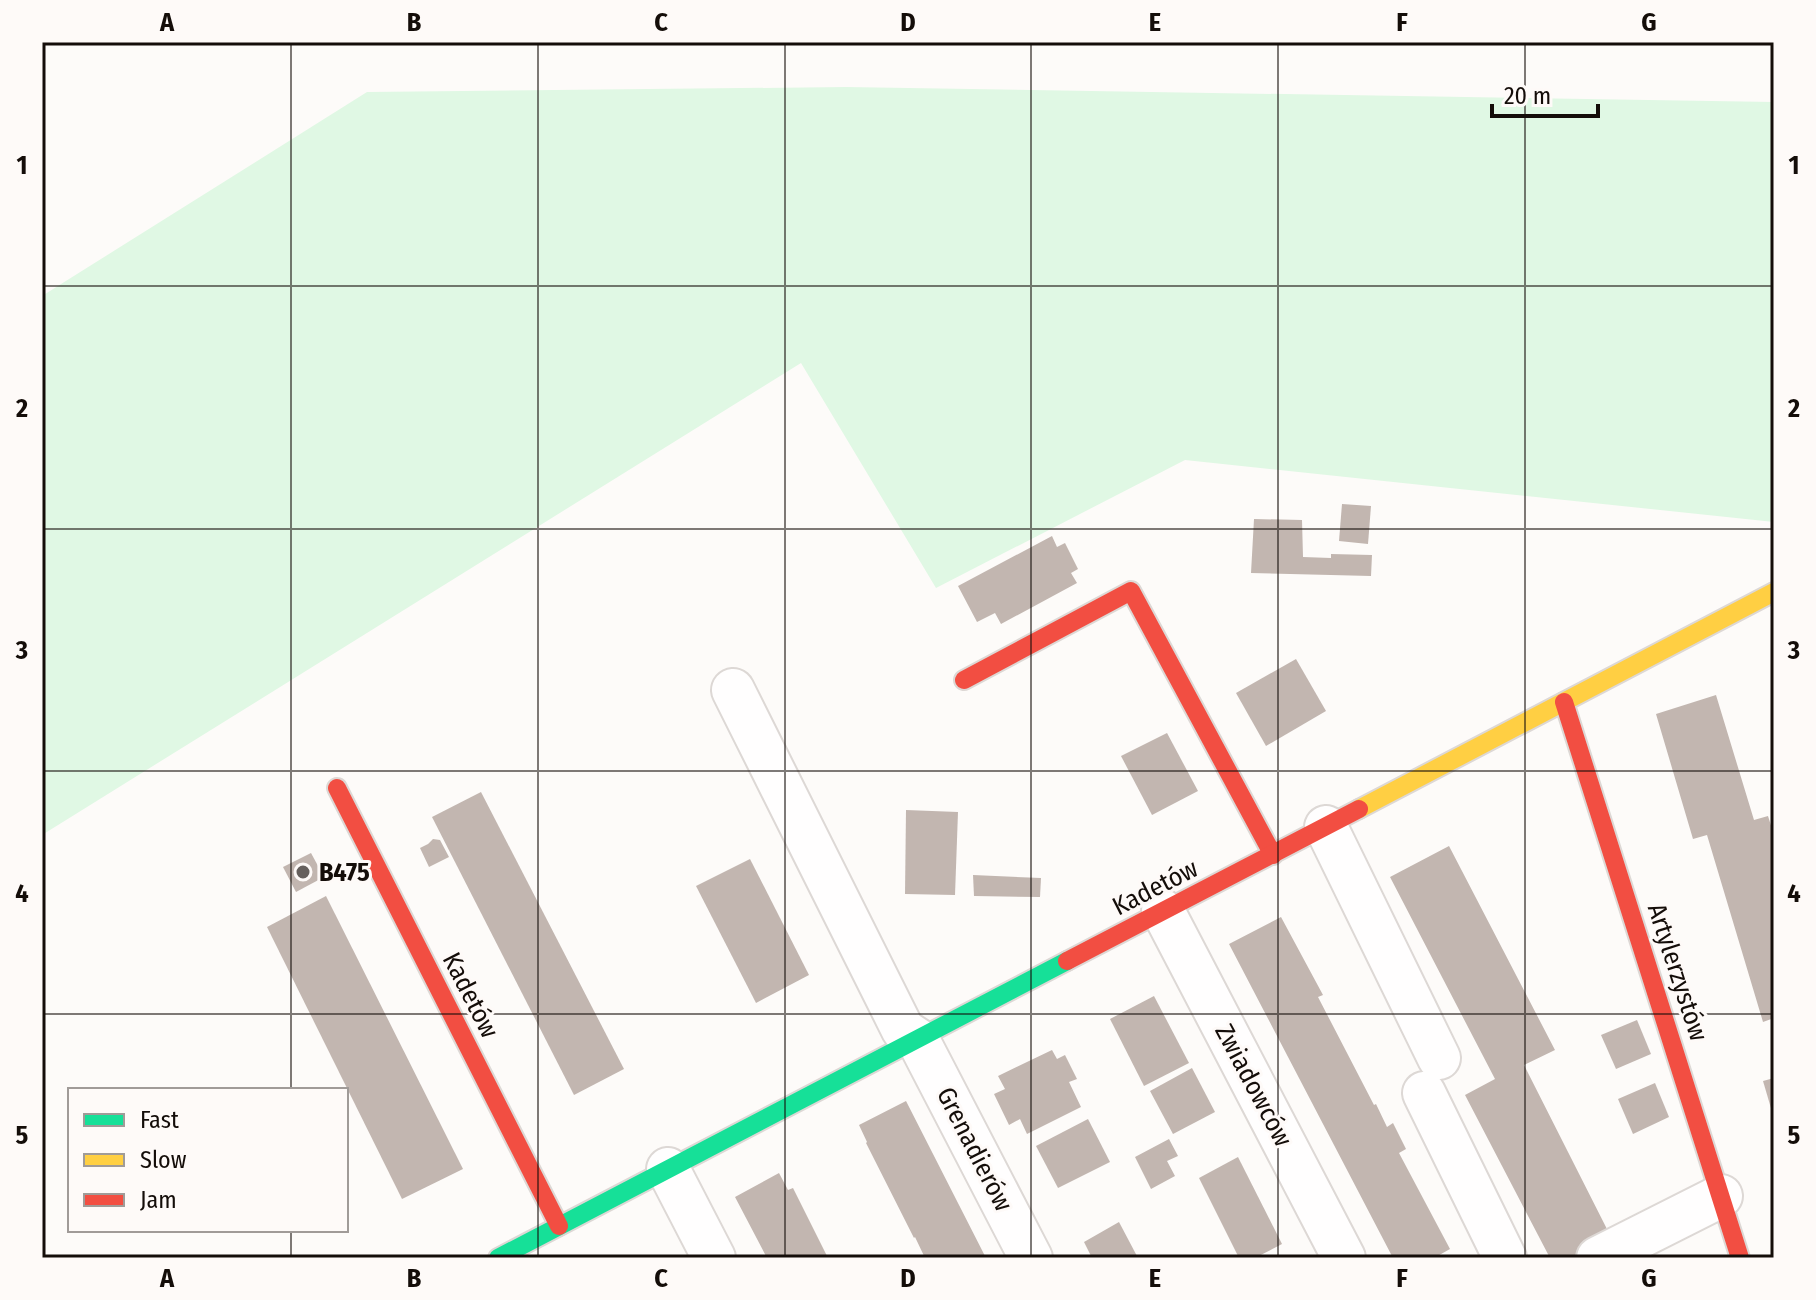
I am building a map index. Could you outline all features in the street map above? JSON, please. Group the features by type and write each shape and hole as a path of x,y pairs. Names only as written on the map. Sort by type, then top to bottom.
{"street":[{"path":"964,680 1131,591 1273,855"},
{"name":"Kadetów","path":"498,1258 1774,592"},
{"name":"Grenadierów","path":"733,690 903,1030 918,1040 1031,1258"},
{"name":"Artylerzystów","path":"1564,702 1740,1258"},
{"name":"Kadetów","path":"337,788 559,1226"},
{"path":"1326,827 1432,1075 1505,1258"},
{"name":"Zwiadowców","path":"1163,911 1344,1258"},
{"path":"668,1169 714,1258"},
{"path":"1598,1258 1721,1196"}],"green space":[{"path":"846,87 1774,102 1774,522 1185,460 936,588 801,363 42,835 42,296 367,92"}],"building":[{"path":"1342,504 1371,506 1368,544 1339,541"},
{"path":"1254,519 1302,520 1303,557 1372,555 1371,576 1251,573"},
{"path":"1052,536 1057,547 1065,543 1078,569 1071,573 1077,583 1001,624 995,613 977,622 958,586"},
{"path":"1296,659 1326,711 1266,746 1236,693"},
{"path":"1716,695 1754,820 1768,816 1774,835 1774,1018 1763,1022 1707,835 1693,839 1656,714"},
{"path":"1167,733 1198,791 1152,815 1121,756"},
{"path":"481,792 624,1069 574,1095 432,817"},
{"path":"906,810 958,812 955,895 905,894"},
{"path":"433,839 440,840 449,857 429,867 420,848"},
{"path":"1449,846 1555,1050 1524,1065 1612,1239 1573,1258 1550,1258 1465,1095 1495,1079 1390,877"},
{"name":"B475","path":"311,853 324,877 296,892 283,867"},
{"path":"750,859 809,975 756,1003 696,886"},
{"path":"973,875 1041,878 1040,897 974,896"},
{"path":"326,896 463,1169 402,1199 267,927"},
{"path":"1281,917 1323,995 1318,997 1374,1105 1387,1127 1393,1123 1406,1149 1399,1153 1450,1249 1434,1258 1393,1258 1229,944"},
{"path":"1154,996 1189,1063 1144,1086 1110,1019"},
{"path":"1637,1020 1651,1054 1616,1069 1601,1035"},
{"path":"1052,1050 1057,1059 1065,1055 1077,1079 1069,1082 1081,1107 1027,1134 1020,1119 1009,1125 994,1094 1005,1089 998,1076"},
{"path":"1192,1068 1215,1112 1173,1134 1150,1091"},
{"path":"1774,1078 1774,1115 1773,1115 1763,1081"},
{"path":"1655,1083 1669,1117 1633,1134 1618,1099"},
{"path":"906,1101 986,1258 925,1258 914,1238 859,1125"},
{"path":"1088,1119 1110,1162 1058,1188 1036,1146"},
{"path":"1169,1139 1178,1156 1167,1161 1175,1176 1151,1189 1135,1157"},
{"path":"1238,1157 1282,1244 1255,1258 1239,1258 1199,1178"},
{"path":"779,1173 788,1190 793,1188 828,1258 767,1258 735,1197"},
{"path":"1119,1222 1138,1258 1092,1258 1084,1242"}],"traffic: fast":[{"path":"498,1258 1067,961"}],"traffic: slow":[{"path":"1359,809 1774,592"}],"traffic: jam":[{"path":"964,680 1131,591 1273,855"},
{"path":"1564,702 1740,1258"},
{"path":"337,788 559,1226"},
{"path":"1067,961 1359,809"}],"place":[{"name":"B475","path":"303,872"}]}
